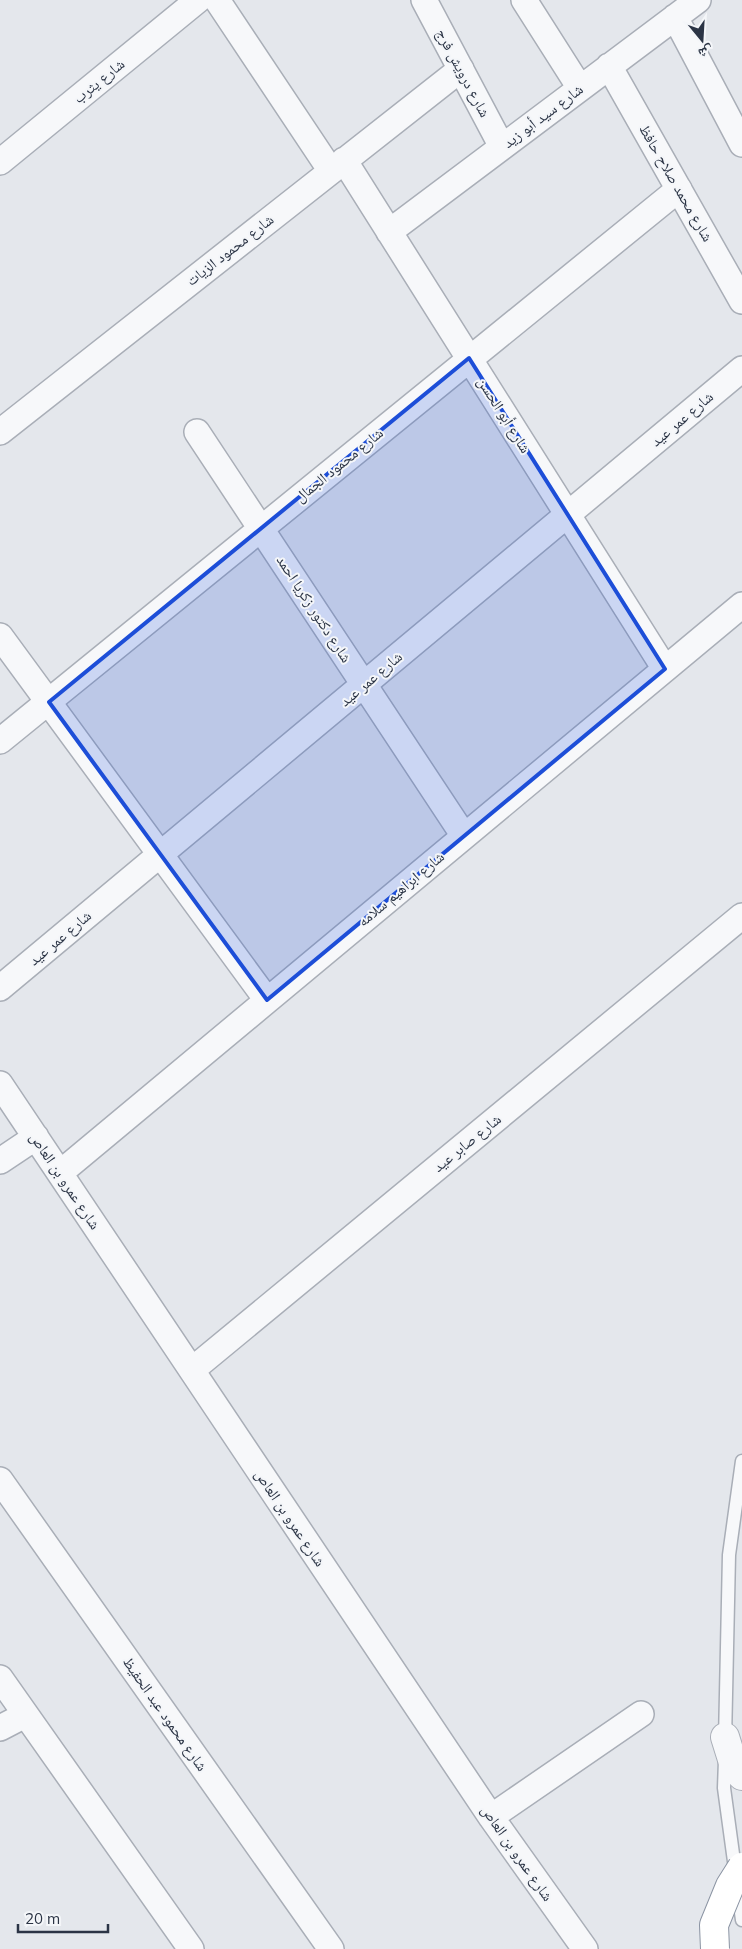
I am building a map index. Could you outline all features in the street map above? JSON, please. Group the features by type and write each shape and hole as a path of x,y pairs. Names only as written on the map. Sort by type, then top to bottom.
{"highway":[{"path":"715,1949 714,1925 730,1886 742,1867"}],"street":[{"name":"شارع يثرب","path":"0,162 198,0"},
{"name":"شارع أبو الحسن","path":"217,0 338,166 389,232 665,669"},
{"name":"شارع درويش فرج","path":"424,0 502,147"},
{"path":"524,0 580,88"},
{"name":"شارع سيد أبو زيد","path":"389,232 698,0"},
{"path":"675,17 742,144"},
{"name":"شارع محمد صلاح حافظ","path":"609,66 742,300"},
{"name":"شارع محمود الزيات","path":"0,432 461,69"},
{"name":"شارع محمود الجمال","path":"0,742 469,358 679,189"},
{"name":"شارع عمر عيد","path":"0,988 742,369"},
{"name":"شارع دكتور زكريا احمد","path":"197,432 464,836"},
{"name":"شارع ابراهيم سلامه","path":"60,1173 742,605"},
{"path":"0,636 267,1000"},
{"name":"شارع صابر عيد","path":"192,1370 742,916"},
{"name":"شارع عمرو بن العاص","path":"0,1084 490,1817 585,1949"},
{"path":"0,1161 36,1137"},
{"name":"شارع محمود عبد الحفيظ","path":"0,1480 331,1949"},
{"path":"0,1678 191,1949"},
{"path":"490,1817 641,1714"},
{"path":"0,1728 25,1715"},
{"path":"725,1737 735,1769 742,1776"}],"lane":[{"path":"742,1461 729,1555 724,1788 742,1920"}],"highlighted area":[{"path":"469,358 665,669 267,1000 49,702"}]}
